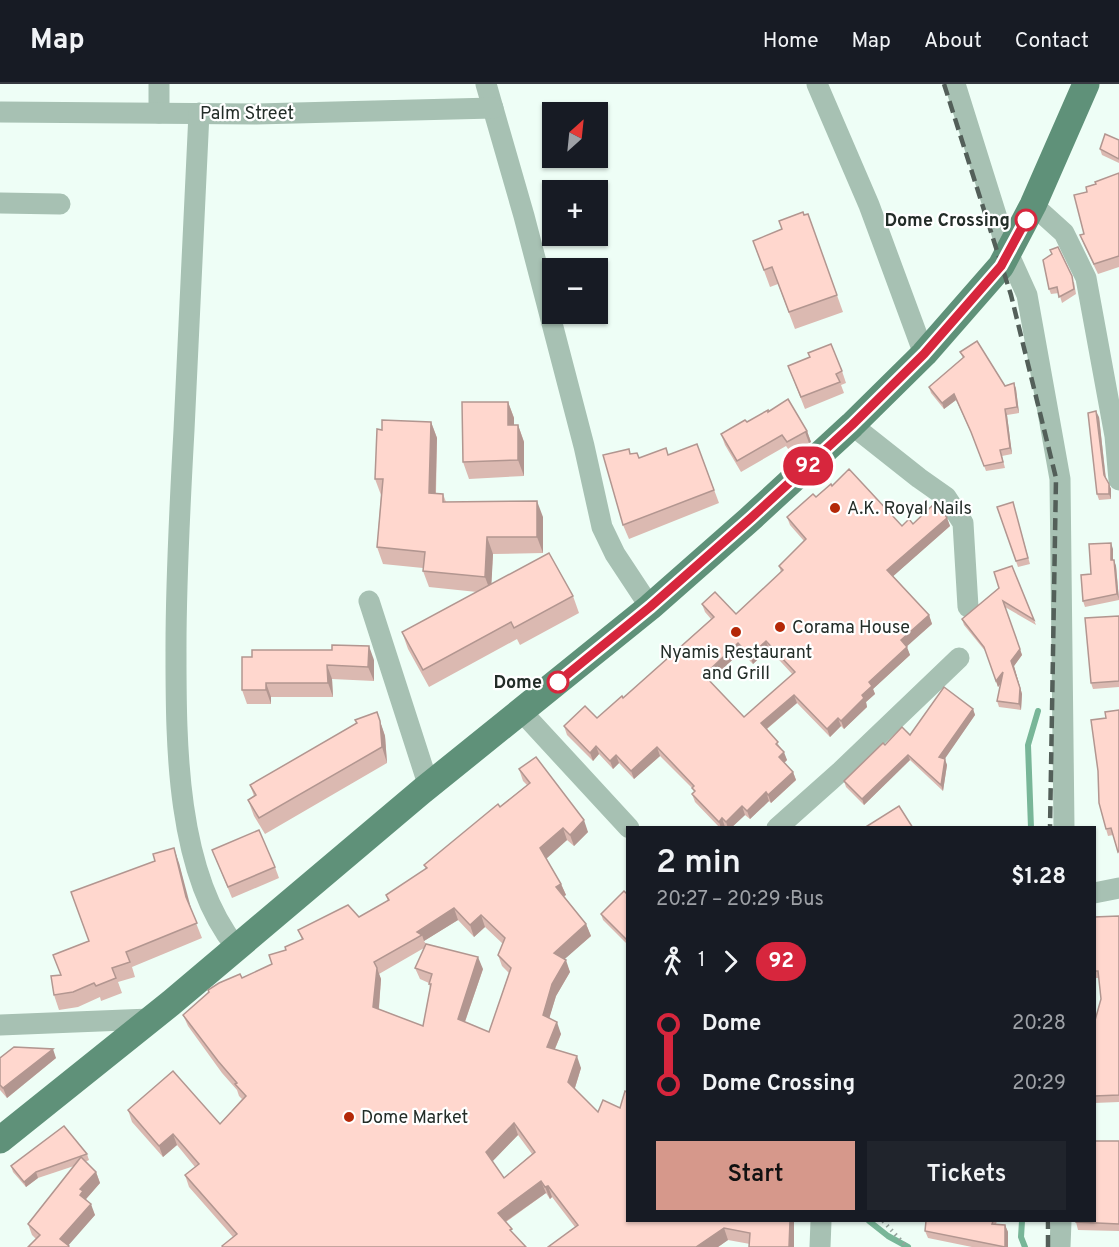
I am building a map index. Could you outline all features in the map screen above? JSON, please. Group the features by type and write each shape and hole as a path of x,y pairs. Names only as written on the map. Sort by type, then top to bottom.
{"main road":[{"path":"0,1140 650,607 852,425 924,354 1001,266 1033,205 1086,84"}],"street":[{"path":"159,84 159,113"},
{"path":"486,84 584,446 602,527 615,554 650,607"},
{"path":"817,84 869,205 924,354"},
{"path":"956,84 1008,253 1027,296 1060,479 1064,826"},
{"name":"Palm Street","path":"0,112 256,114 494,108"},
{"path":"199,113 176,614 176,729 188,834 207,899 221,928 236,947"},
{"path":"0,203 60,204"},
{"path":"1033,205 1064,233 1086,278 1114,405 1119,480"},
{"path":"852,425 946,497 963,524 968,607"},
{"path":"369,601 429,786"},
{"path":"779,826 841,771 959,658"},
{"path":"522,712 627,826"},
{"path":"1096,893 1119,888"},
{"path":"0,1025 150,1019"},
{"path":"820,1247 821,1222"},
{"path":"1060,1247 1061,1222"}],"path":[{"path":"884,1222 907,1247"}],"building":[{"path":"1105,134 1119,140 1119,159 1100,149"},
{"path":"1119,173 1119,256 1094,264 1080,235 1084,234 1074,195 1087,192 1086,187"},
{"path":"803,212 804,215 808,214 837,295 789,312 772,267 764,270 753,241 782,229 779,221"},
{"path":"1058,247 1072,276 1074,289 1059,297 1057,287 1049,289 1043,260 1052,254 1050,250"},
{"path":"977,341 1005,386 1014,383 1017,407 1005,409 1010,448 1000,450 1003,462 984,466 954,394 942,403 929,387 964,357 960,352"},
{"path":"831,344 842,371 836,374 840,382 801,397 788,366 810,357 808,353"},
{"path":"788,399 807,431 787,442 782,435 737,461 721,434 745,420 747,422 768,410 768,412"},
{"path":"462,402 508,402 508,425 518,425 518,460 463,462"},
{"path":"1096,411 1104,475 1109,484 1109,494 1097,494 1088,413"},
{"path":"382,420 431,422 429,493 443,494 443,502 537,501 537,537 487,537 485,577 423,571 425,552 377,547 383,479 375,479 377,429 382,430"},
{"path":"697,444 714,490 623,525 603,455 629,449 630,454 637,453 639,458 666,448 668,455"},
{"path":"849,469 902,526 909,519 913,524 935,503 947,518 887,570 929,615 901,640 907,647 869,682 872,686 862,695 864,698 841,721 838,718 827,729 794,695 761,723 778,742 776,744 784,752 779,757 793,772 768,795 766,792 747,811 742,806 726,822 722,818 719,822 692,794 695,791 692,788 694,786 657,747 631,771 616,755 610,761 596,746 590,753 564,726 585,706 597,718 622,696 623,698 714,617 702,604 715,592 736,614 783,570 779,566 806,539 787,517 813,494 816,497 831,484 832,486","holes":["766,641 795,672 744,717 704,675 738,643 750,656"]},
{"path":"1013,502 1028,558 1016,561 997,507"},
{"path":"1111,543 1111,560 1114,560 1117,594 1083,601 1081,575 1091,574 1089,544"},
{"path":"549,553 573,596 514,628 511,622 423,670 402,632"},
{"path":"1012,566 1034,620 1003,601 1020,649 1011,661 1020,688 1019,704 997,701 1003,672 996,681 984,647 962,619 999,588 994,572"},
{"path":"1119,616 1119,681 1091,683 1085,618"},
{"path":"332,645 369,646 368,667 327,665 328,683 266,683 266,690 242,690 242,657 252,657 252,650 332,650"},
{"path":"944,687 973,709 939,757 945,759 941,785 908,755 862,799 844,781 902,727 910,735"},
{"path":"1119,710 1118,852 1111,828 1106,829 1099,803 1098,771 1091,720 1106,718 1105,712"},
{"path":"377,712 382,747 259,818 248,800 256,795 250,785 357,723 355,720"},
{"name":"Dome Market","path":"536,757 584,820 570,835 563,828 540,848 561,884 556,887 586,924 554,953 566,960 552,984 543,1015 557,1022 547,1047 577,1056 568,1082 598,1112 603,1100 620,1108 626,1092 626,1222 790,1222 789,1247 749,1247 750,1233 724,1228 696,1247 548,1247 578,1225 548,1186 545,1187 541,1181 498,1213 526,1247 223,1247 237,1234 185,1175 199,1164 173,1134 159,1146 128,1110 173,1071 220,1124 246,1096 183,1015 209,992 208,990 219,983 240,974 242,978 272,964 269,955 286,950 285,947 303,939 298,930 348,905 359,917 389,900 386,895 427,868 424,865 498,804 500,807 530,783 519,769","holes":["454,908 470,925 481,915 505,938 498,955 511,968 489,1032 458,1019 478,957 426,944 415,968 432,974 423,1026 373,1007 377,968 374,962 422,935 417,932","514,1123 535,1152 504,1178 486,1152"]},
{"path":"899,806 912,826 867,826"},
{"path":"259,830 275,867 228,887 212,850"},
{"path":"174,848 186,897 197,923 126,952 130,962 112,968 116,978 96,986 94,983 73,992 54,995 51,976 61,975 53,955 89,941 71,892 155,861 153,854"},
{"path":"624,891 626,893 626,939 601,914"},
{"path":"1119,916 1119,1095 1096,1096 1096,1017 1101,999 1098,971 1096,971 1096,917"},
{"path":"14,1047 53,1049 3,1088 0,1085 0,1058"},
{"path":"64,1126 87,1154 36,1172 24,1182 11,1166"},
{"path":"1096,1141 1119,1141 1119,1224 1076,1222 1096,1222"},
{"path":"81,1157 96,1172 80,1189 83,1191 80,1195 91,1204 60,1239 69,1246 28,1247 40,1235 28,1224"},
{"path":"926,1222 993,1222 992,1224 1005,1225 1005,1247 925,1231"}],"waterway":[{"path":"1031,826 1028,745 1038,711"},
{"path":"870,1222 888,1236 908,1247"},
{"path":"1022,1222 1021,1237 1025,1247"}],"railway":[{"path":"944,84 1011,295 1056,478 1050,826"},
{"path":"1048,1222 1048,1247"}],"bus line":[{"name":"92","path":"558,682 650,607 751,518 852,425 924,354 1001,266 1026,220"}],"place":[{"name":"Dome Crossing","path":"1026,220"},
{"name":"A.K. Royal Nails","path":"835,508"},
{"name":"Corama House","path":"780,627"},
{"name":"Nyamis Restaurant and Grill","path":"736,632"},
{"name":"Dome","path":"558,682"},
{"name":"Dome Market","path":"349,1117"}]}
